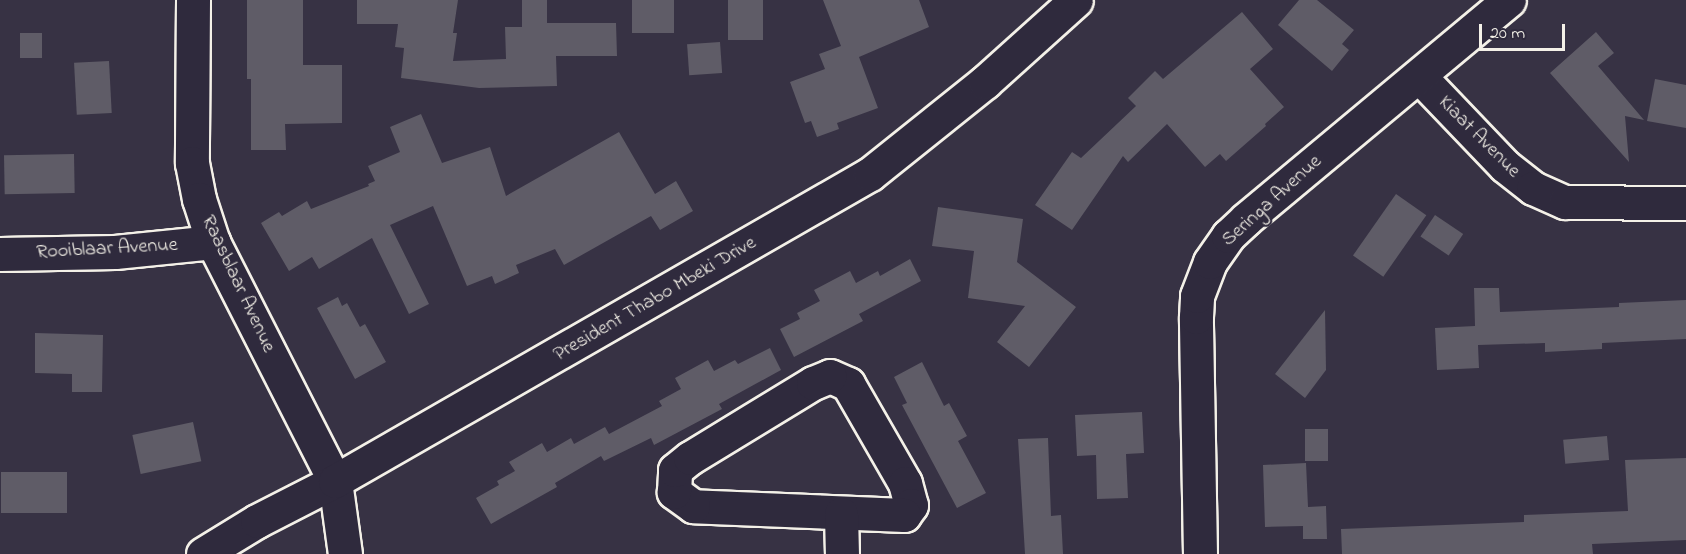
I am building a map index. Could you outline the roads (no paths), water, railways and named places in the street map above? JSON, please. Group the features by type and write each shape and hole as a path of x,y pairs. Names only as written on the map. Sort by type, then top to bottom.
{"street":[{"name":"Raasblaar Avenue","path":"193,0 192,163 199,199 213,242 335,482 345,554"},
{"name":"President Thabo Mbeki Drive","path":"203,554 257,521 335,482 870,174 985,82 1076,0"},
{"name":"Seringa Avenue","path":"1200,554 1196,317 1197,296 1210,262 1228,236 1246,219 1509,0"},
{"name":"Kiaat Avenue","path":"1419,75 1505,166 1533,188 1565,202 1686,203"},
{"name":"Rooiblaar Avenue","path":"0,254 115,252 213,242"},
{"path":"830,376 848,384 905,483 910,505 908,512 898,516 841,514 693,506 674,492 675,470 813,383 830,376"},
{"path":"841,514 842,554"}]}
